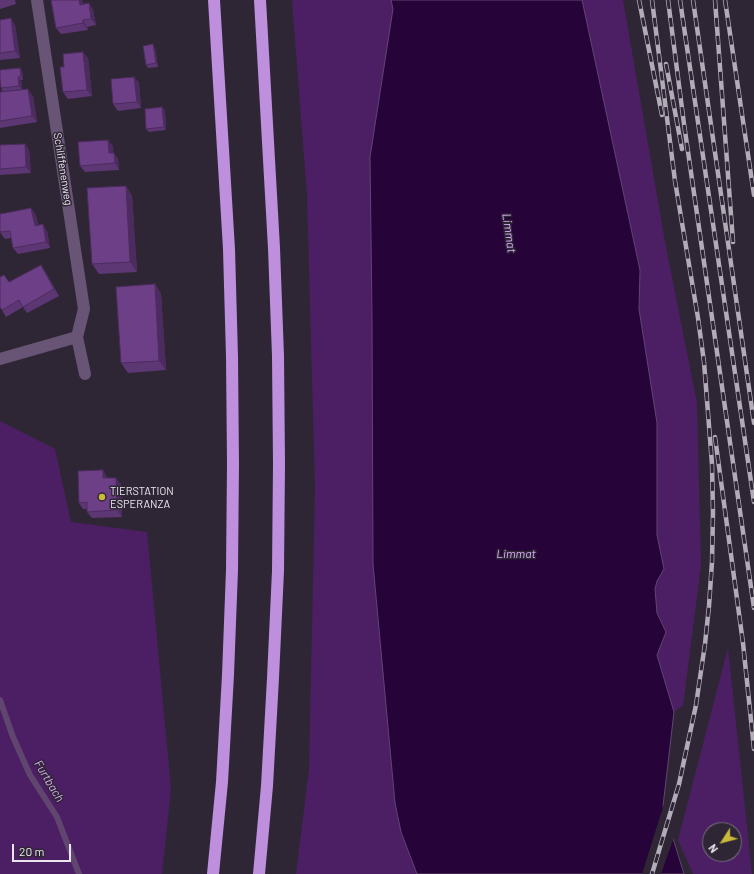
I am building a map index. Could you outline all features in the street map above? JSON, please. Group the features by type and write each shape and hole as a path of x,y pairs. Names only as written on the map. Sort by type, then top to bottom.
{"highway":[{"path":"213,874 217,839 228,675 234,464 229,249 214,0"},
{"path":"259,874 267,786 273,678 278,571 279,464 278,364 274,248 260,0"}],"street":[{"name":"Schliffenenweg","path":"37,0 84,309 76,337 85,374"},
{"path":"0,359 76,337"}],"shaded area":[{"path":"292,0 391,0 393,9 370,157 373,564 395,803 401,832 417,874 296,874 309,769 315,487 307,195"},
{"path":"582,0 623,0 665,242 697,403 701,566 683,705 674,712 657,655 666,632 657,613 655,589 657,581 664,569 657,535 657,423 639,309 640,270"},
{"path":"0,421 55,449 71,522 147,532 171,789 162,874 0,874"},
{"path":"728,648 752,874 693,874 678,840"}],"water":[{"name":"Limmat","path":"391,0 582,0 640,270 639,309 657,423 657,535 664,569 657,581 655,589 657,613 666,632 657,655 674,712 663,806 684,874 417,874 401,832 395,803 373,564 370,157 393,9"}],"pier":[{"path":"667,788 665,805 674,837 661,874 642,874 664,804"}],"building":[{"path":"51,0 79,0 80,5 89,3 91,19 83,20 83,23 56,28"},
{"path":"11,18 15,51 0,53 0,20"},
{"path":"153,44 156,63 146,65 143,46"},
{"path":"83,52 87,90 63,92 60,67 64,67 63,54"},
{"path":"20,68 21,76 18,77 19,86 1,88 0,70"},
{"path":"134,77 137,102 113,104 111,79"},
{"path":"28,89 32,116 0,121 0,92"},
{"path":"162,107 164,127 146,129 145,109"},
{"path":"108,140 109,153 114,153 115,163 80,166 78,142"},
{"path":"25,144 26,167 0,169 0,145"},
{"path":"126,186 130,262 92,264 87,188"},
{"path":"31,208 35,226 43,224 46,242 13,248 10,231 0,232 0,214"},
{"path":"41,265 54,289 23,307 19,300 2,310 0,307 0,277 4,275 9,282"},
{"path":"155,284 159,361 121,363 116,287"},
{"name":"TIERSTATION ESPERANZA","path":"103,470 103,478 116,478 117,510 87,512 87,502 79,503 78,471"}],"waterway":[{"name":"Furtbach","path":"0,700 13,737 30,775 57,817 79,874"}],"railway":[{"path":"639,0 662,115"},
{"path":"652,0 675,181 704,362 712,464 713,513 709,606 696,705 679,784 652,874"},
{"path":"668,0 684,124 754,608"},
{"path":"680,0 754,502"},
{"path":"693,0 754,423"},
{"path":"715,0 733,242"},
{"path":"725,0 754,195"},
{"path":"666,64 682,149"},
{"path":"715,437 743,643 754,749"}],"place":[{"name":"TIERSTATION ESPERANZA","path":"102,497"}]}
